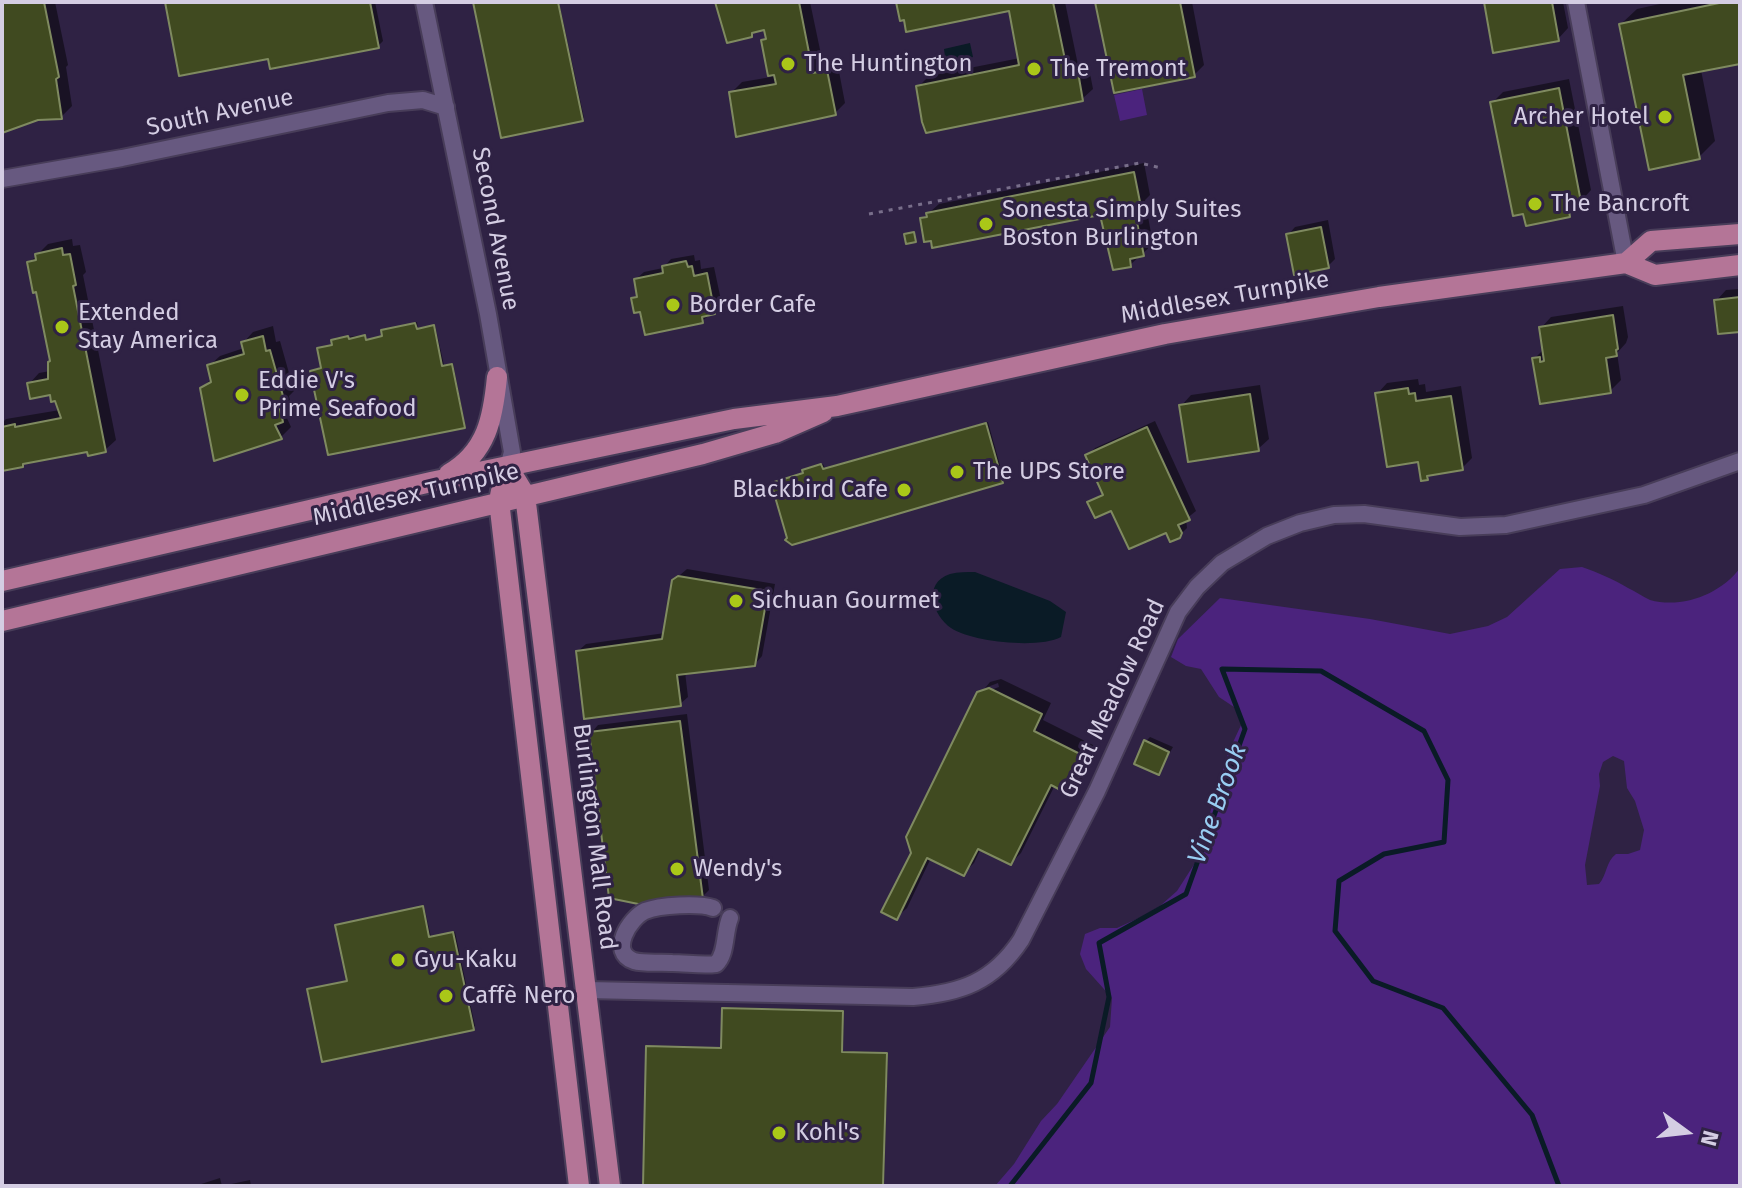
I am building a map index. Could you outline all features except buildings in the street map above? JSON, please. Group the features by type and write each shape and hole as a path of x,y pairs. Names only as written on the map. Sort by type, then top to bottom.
{"main road":[{"name":"Middlesex Turnpike","path":"1626,263 1651,241 1740,234"},
{"name":"Middlesex Turnpike","path":"2,581 431,482 734,419 837,406 1136,340 1273,314 1626,263 1655,275 1740,265"},
{"path":"431,482 452,473 479,448 491,420 497,377"},
{"name":"Middlesex Turnpike","path":"2,621 746,442 802,423 837,406"},
{"path":"508,467 525,495"},
{"path":"508,467 499,501 579,1186"},
{"name":"Burlington Mall Road","path":"525,495 610,1186"},
{"path":"557,989 587,990"}],"street":[{"name":"Second Avenue","path":"424,2 488,314 512,452 508,467"},
{"path":"1576,2 1626,263"},
{"name":"South Avenue","path":"2,179 122,158 388,103 423,100 446,107"},
{"name":"Great Meadow Road","path":"587,990 913,997 943,994 975,984 1005,960 1021,940 1097,791 1178,612 1197,587 1229,558 1267,536 1319,518 1364,514 1443,525 1490,527 1644,495 1740,461"},
{"path":"713,908 703,904 643,912 623,935 623,951 635,961 716,964 722,956 725,930 730,918"}],"path":[{"path":"869,214 1140,163 1161,168"}],"shaded area":[{"path":"1142,89 1147,115 1120,121 1114,95"},
{"path":"1582,567 1650,600 1675,602 1688,601 1712,592 1740,568 1740,1186 995,1186 1014,1164 1041,1121 1057,1104 1110,1027 1112,998 1086,969 1080,954 1085,934 1100,928 1117,928 1139,918 1177,891 1195,863 1228,753 1242,723 1234,707 1219,697 1201,669 1186,666 1171,657 1178,639 1220,598 1370,619 1450,634 1488,626 1507,617 1560,569","holes":["1613,756 1624,761 1627,788 1635,801 1644,830 1640,850 1616,854 1599,884 1587,885 1585,865 1600,786 1599,774 1603,762"]}],"water":[{"path":"970,43 973,57 939,64 938,59 945,57 944,49"},
{"path":"975,572 1050,601 1066,612 1061,637 1037,643 1006,642 974,637 951,628 935,608 933,592 936,585 941,578 950,574"}],"waterway":[{"name":"Vine Brook","path":"1010,1186 1091,1083 1109,997 1099,943 1186,894 1245,729 1222,669 1321,671 1424,731 1448,780 1444,842 1384,854 1339,881 1335,931 1373,981 1443,1008 1532,1115 1559,1186"}],"place":[{"name":"The Huntington","path":"788,64"},
{"name":"The Tremont","path":"1034,69"},
{"name":"Archer Hotel","path":"1665,117"},
{"name":"The Bancroft","path":"1535,204"},
{"name":"Sonesta Simply Suites Boston Burlington","path":"986,224"},
{"name":"Border Cafe","path":"673,305"},
{"name":"Extended Stay America","path":"62,327"},
{"name":"Eddie V's Prime Seafood","path":"242,395"},
{"name":"The UPS Store","path":"957,472"},
{"name":"Blackbird Cafe","path":"904,490"},
{"name":"Sichuan Gourmet","path":"736,601"},
{"name":"Wendy's","path":"677,869"},
{"name":"Gyu-Kaku","path":"398,960"},
{"name":"Caffè Nero","path":"446,996"},
{"name":"Kohl's","path":"779,1133"}]}
